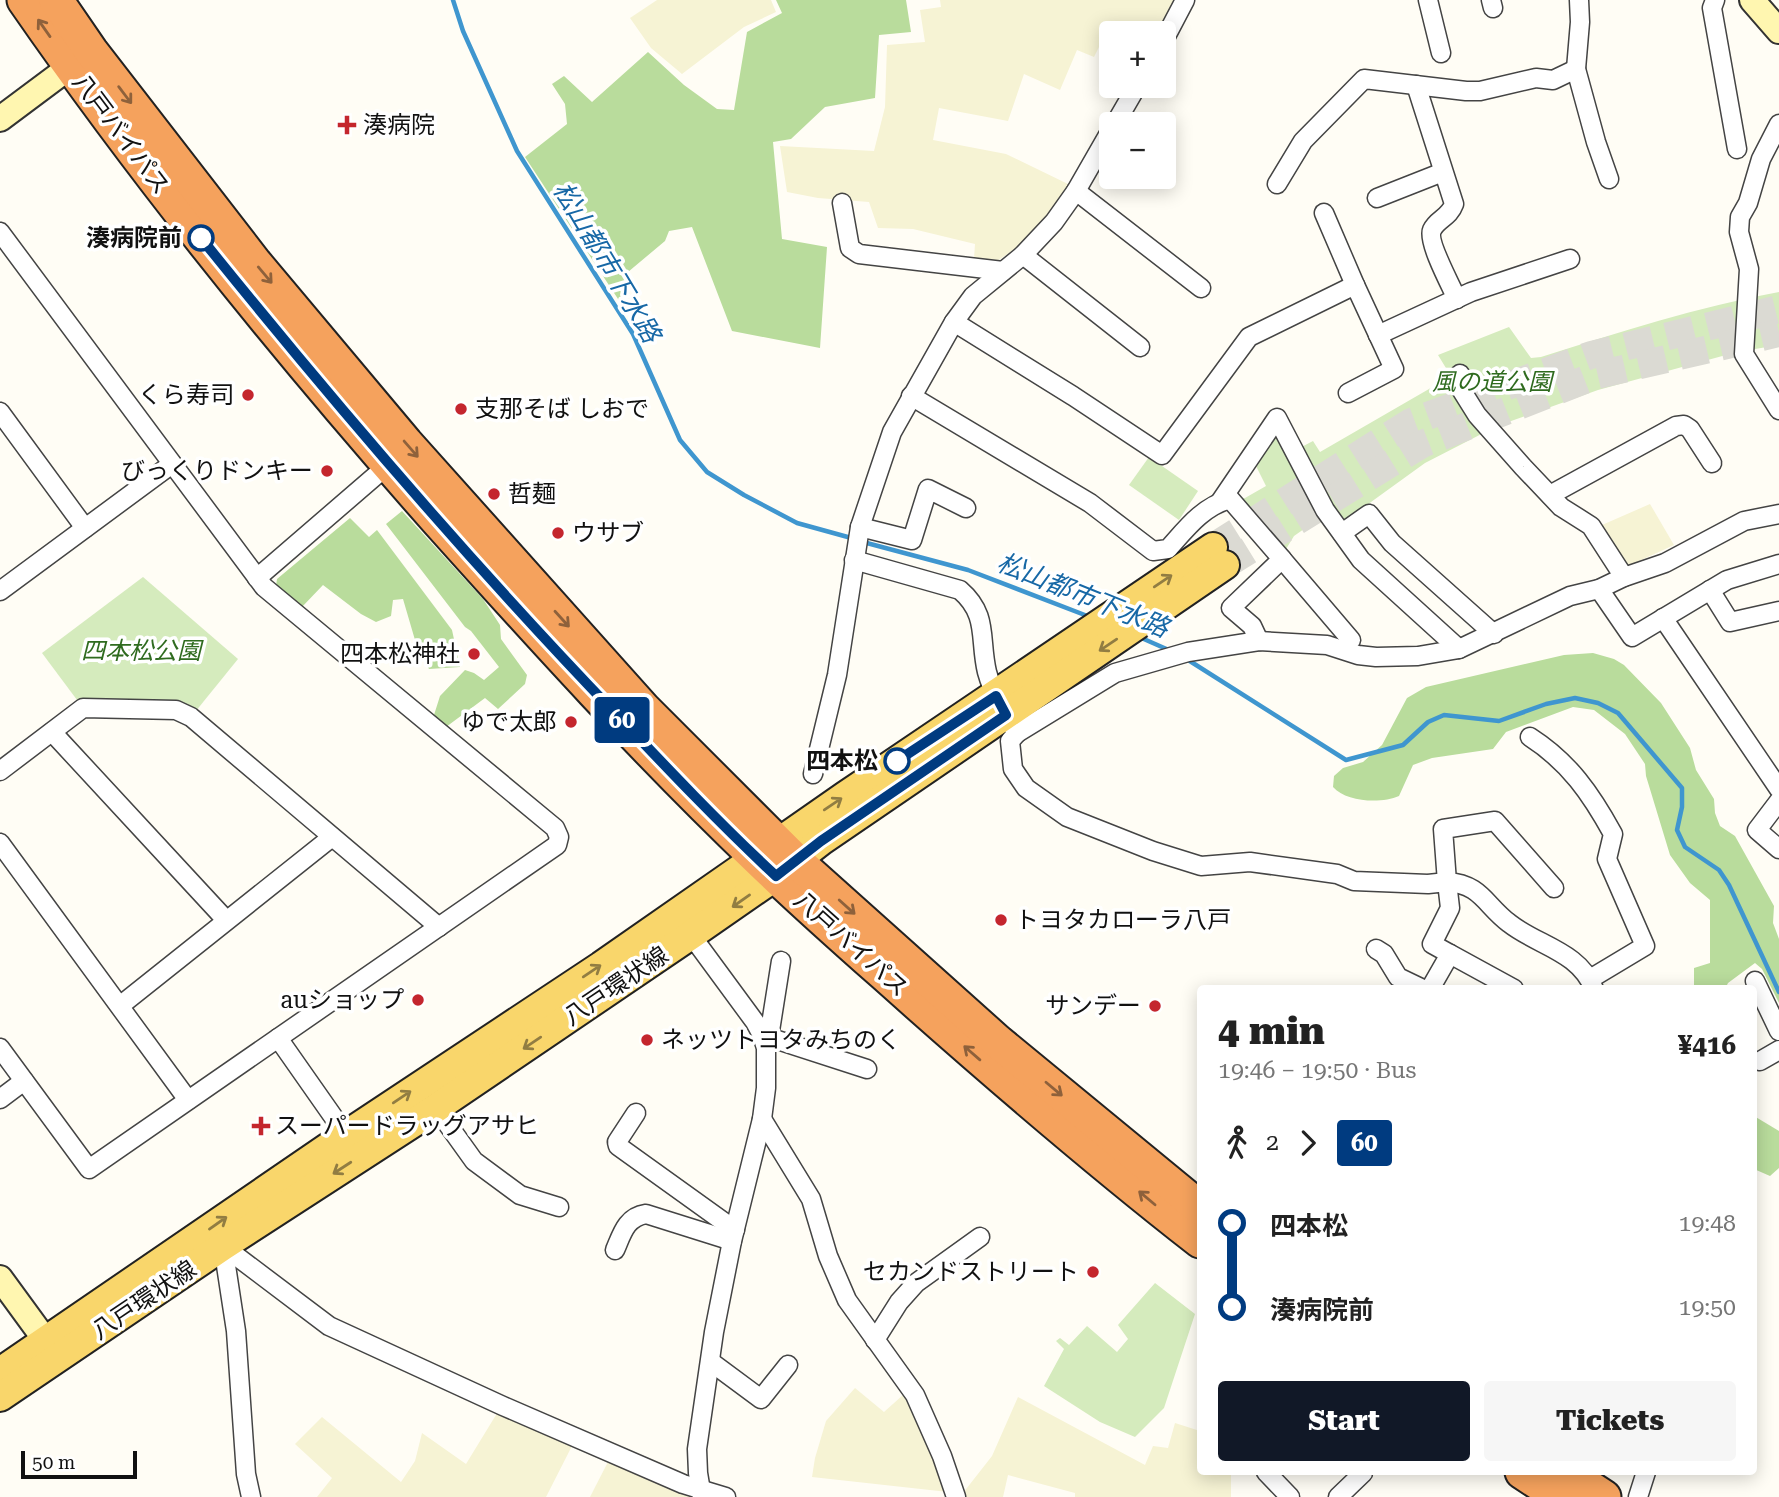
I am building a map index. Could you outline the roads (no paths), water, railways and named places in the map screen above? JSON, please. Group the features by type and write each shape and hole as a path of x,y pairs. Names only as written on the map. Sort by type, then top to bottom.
{"highway":[{"name":"八戸バイパス","path":"24,0 81,59 406,443 776,860 1197,1206"},
{"name":"八戸バイパス","path":"57,0 81,59 196,233 388,464 580,677 776,860 974,1055 1197,1239"},
{"path":"1527,1475 1560,1497"},
{"path":"1571,1475 1604,1497"}],"main road":[{"name":"八戸環状線","path":"0,1397 52,1350 346,1135 601,966 776,860 821,841 1006,714 1219,556"},
{"name":"八戸環状線","path":"0,1372 52,1350 223,1246 436,1108 691,935 776,860"}],"street":[{"path":"1174,21 1185,0"},
{"path":"1428,0 1441,53"},
{"path":"1579,0 1576,69 1609,178"},
{"path":"1715,0 1712,8 1737,149"},
{"path":"1752,0 1779,31"},
{"path":"0,119 81,59"},
{"path":"1277,184 1303,141 1364,79 1480,91 1536,78 1553,80 1576,69"},
{"path":"1416,85 1454,204 1448,215 1433,226 1430,238 1457,299"},
{"path":"1779,124 1761,159 1741,217 1739,232 1749,269 1744,354 1779,410"},
{"path":"813,774 837,675 860,527 892,432 954,322 972,296 1023,255 1054,222 1099,151"},
{"path":"1377,198 1443,173"},
{"path":"1076,191 1201,288"},
{"path":"842,203 850,248 859,254 1003,271"},
{"path":"1324,214 1394,369 1348,393"},
{"path":"0,232 264,587 555,828 559,837 557,845 89,1169 0,1048"},
{"path":"1023,255 1140,347"},
{"path":"1378,335 1457,299 1570,258"},
{"path":"954,322 1162,455 1249,337 1355,285"},
{"path":"1460,374 1457,383 1477,415 1561,507 1591,526 1624,577"},
{"path":"911,397 1090,503 1153,551 1168,549 1199,515 1230,499 1351,640"},
{"path":"0,412 85,528"},
{"path":"1220,502 1277,418 1325,510 1361,560 1459,649"},
{"path":"1550,495 1676,426 1684,425 1690,429 1712,463"},
{"path":"0,591 172,464"},
{"path":"257,578 388,464"},
{"path":"860,527 912,540 928,489 966,508"},
{"path":"1342,533 1369,514 1392,543 1494,634"},
{"path":"1006,714 1115,673 1188,652 1259,641 1327,645 1358,655 1376,657 1418,656 1459,649 1570,596 1599,589 1665,563 1744,521 1779,514"},
{"path":"1259,641 1252,626 1230,608 1282,559"},
{"path":"854,560 960,590 972,600 980,614 987,672 1006,714 1013,769 1026,788 1067,817 1153,851 1201,866 1250,862 1337,874 1354,881 1463,883 1480,895 1509,924 1570,957 1592,984 1645,946 1607,859 1613,834 1593,796 1549,749 1530,737"},
{"path":"1599,589 1632,637 1727,580 1779,564"},
{"path":"1710,590 1730,622 1779,611"},
{"path":"1663,618 1779,789"},
{"path":"0,771 83,708 176,710 191,717 439,928"},
{"path":"52,732 226,920"},
{"path":"1779,801 1757,830 1779,849"},
{"path":"1507,985 1432,944 1450,908 1443,829 1495,821 1554,888"},
{"path":"121,1006 332,836"},
{"path":"0,843 188,1100"},
{"path":"691,935 766,1036 867,1069"},
{"path":"1376,948 1384,954 1398,977 1415,985"},
{"path":"1432,985 1450,954"},
{"path":"702,1494 697,1449 714,1332 733,1236 762,1119 766,1088 766,1036 781,961"},
{"path":"1755,981 1757,985"},
{"path":"1757,985 1779,1031"},
{"path":"278,1038 346,1135"},
{"path":"1760,1061 1779,1050"},
{"path":"0,1099 24,1081"},
{"path":"436,1108 474,1161 520,1195 559,1208"},
{"path":"636,1113 617,1142 618,1146 733,1236"},
{"path":"762,1119 811,1199 828,1256 847,1300 915,1395 942,1456 956,1497"},
{"path":"615,1250 629,1221 636,1215 646,1214 733,1236"},
{"path":"875,1340 899,1302 916,1283 980,1237"},
{"path":"223,1246 329,1326 702,1494 726,1497"},
{"path":"223,1246 236,1331 250,1497"},
{"path":"0,1278 52,1350"},
{"path":"710,1362 761,1399 788,1365"},
{"path":"1269,1475 1290,1497"},
{"path":"1338,1497 1361,1475"},
{"path":"1638,1497 1645,1475"}],"waterway":[{"name":"松山都市下水路","path":"453,0 463,31 517,151 633,334 680,440 707,472 744,495 797,523 855,539"},
{"name":"松山都市下水路","path":"863,542 968,570 1090,617"},
{"name":"松山都市下水路","path":"1137,636 1171,651"},
{"name":"松山都市下水路","path":"1185,658 1346,760 1403,745 1428,722 1444,715 1499,721 1546,704 1575,698 1598,703 1618,713 1682,788 1682,807 1677,830 1685,847 1719,870 1729,885 1779,992"}],"tunnel":[{"path":"1213,547 1411,422 1591,355 1779,309"},
{"path":"1225,565 1422,444 1597,375 1779,333"}],"place":[{"name":"湊病院","path":"347,125"},
{"name":"湊病院前","path":"201,238"},
{"name":"くら寿司","path":"248,395"},
{"name":"支那そば しおで","path":"461,409"},
{"name":"びっくりドンキー","path":"327,471"},
{"name":"哲麺","path":"494,494"},
{"name":"ウサブ","path":"558,533"},
{"name":"四本松神社","path":"474,654"},
{"name":"ゆで太郎","path":"571,722"},
{"name":"四本松","path":"897,761"},
{"name":"トヨタカローラ八戸","path":"1001,920"},
{"name":"auショップ","path":"418,1000"},
{"name":"サンデー","path":"1155,1006"},
{"name":"ネッツトヨタみちのく","path":"647,1040"},
{"name":"スーパードラッグアサヒ","path":"261,1126"},
{"name":"セカンドストリート","path":"1093,1272"}],"park label":[{"name":"風の道公園","path":"1492,382"},
{"name":"四本松公園","path":"141,651"}]}
